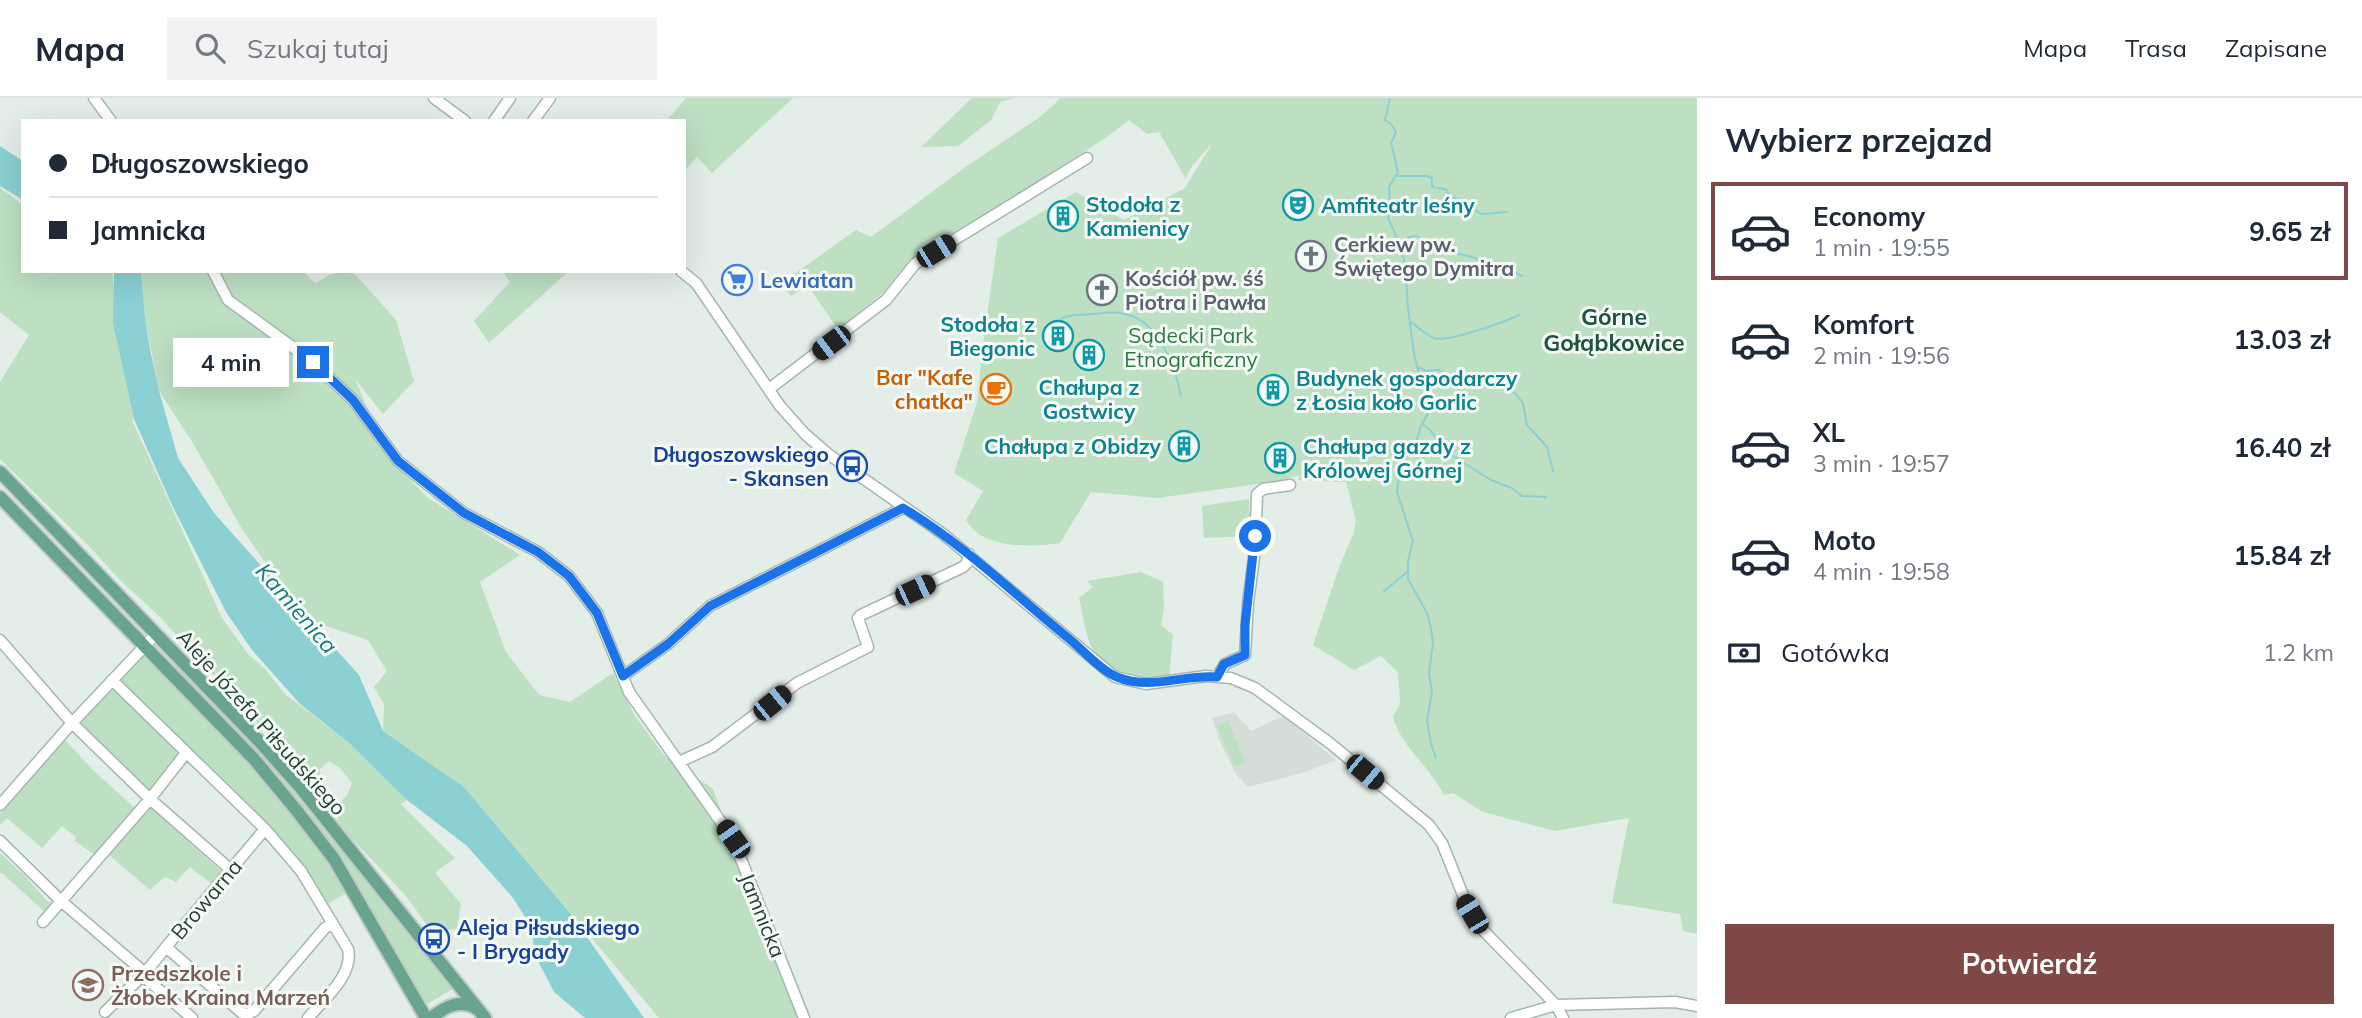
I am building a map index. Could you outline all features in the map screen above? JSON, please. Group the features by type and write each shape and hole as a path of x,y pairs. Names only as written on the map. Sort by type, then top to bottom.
{"main road":[{"name":"Aleje Józefa Piłsudskiego","path":"0,472 300,787 483,1016"},
{"name":"Aleje Józefa Piłsudskiego","path":"0,497 254,759 334,859 428,1018"},
{"path":"428,1018 450,1005 460,1003 475,1007 483,1016"}],"street":[{"path":"94,98 110,119"},
{"path":"434,98 463,119"},
{"path":"495,119 510,98"},
{"path":"534,119 550,98"},
{"path":"769,389 886,300 915,264 1087,158"},
{"name":"Jamnicka","path":"214,273 228,300 313,362 353,400 398,461 464,513 538,552 569,576 597,613 629,692 733,839 804,1018"},
{"path":"684,273 696,283 712,304 769,389 805,434 828,454 969,554 1115,677 1146,684 1206,676 1231,678 1255,688 1331,744 1429,825 1442,843 1465,900 1480,927 1556,1005 1563,1018"},
{"path":"1217,677 1224,664 1245,655 1255,550 1257,494 1263,489 1290,485"},
{"path":"623,676 668,644 710,606 903,508"},
{"path":"679,762 712,747 797,683 868,647 858,618 861,615 963,567 969,554"},
{"path":"0,805 156,634"},
{"path":"1,644 72,723 150,799 231,870"},
{"path":"112,680 265,829 301,871 348,949 350,958 346,972 308,1018"},
{"path":"43,922 150,799 186,753"},
{"name":"Browarna","path":"265,829 166,947 242,1013 247,1014 254,1011 325,928 332,924"},
{"path":"0,841 61,901 192,1018"},
{"path":"104,1012 144,974 166,947"},
{"path":"1511,1018 1556,1005 1675,1002 1697,1006"}],"shaded area":[{"path":"1234,712 1251,731 1283,716 1336,760 1305,772 1248,787 1236,774 1220,742 1212,718"}],"green space":[{"path":"686,98 793,98 712,173 697,157 686,169 686,119 668,119"},
{"path":"972,98 1013,98 1000,102 991,120 958,146 921,147"},
{"name":"Sądecki Park Etnograficzny","path":"1061,98 1697,98 1697,934 1683,931 1680,914 1612,903 1629,818 1555,831 1483,812 1453,793 1444,795 1397,728 1393,717 1400,704 1398,672 1381,656 1354,670 1313,645 1354,532 1356,520 1346,482 1298,480 1300,475 1279,481 1157,498 1091,492 1060,543 1022,545 996,542 974,530 966,520 983,491 954,473 977,403 998,238 1076,192 1124,220 1185,188 1213,142 1193,165 1186,179 1159,132 1147,134 1129,120 1107,137 912,261 884,292 838,329 808,286 791,296 780,284 856,230 871,237 967,166 1041,116"},
{"path":"0,188 21,204 21,273 112,273 115,306 113,324 134,419 132,420 222,618 248,654 265,669 285,694 348,742 407,800 401,804 455,858 436,874 461,904 457,929 431,931 406,896 342,828 333,810 347,795 352,783 340,768 329,761 320,769 320,784 316,787 157,614 0,459 0,382 29,335 0,312"},
{"path":"141,273 305,273 315,283 335,273 356,275 396,320 414,381 383,414 355,379 387,456 428,498 520,555 480,582 506,652 539,695 570,702 613,673 635,716 664,755 713,789 781,977 800,1018 659,1018 464,787 383,731 384,704 374,687 387,671 368,640 317,623 276,578 242,529 193,443 159,391 145,318"},
{"path":"503,273 567,273 489,343 474,321 510,282"},
{"path":"1249,499 1250,536 1204,538 1202,506"},
{"path":"1141,572 1163,582 1164,607 1161,625 1173,635 1169,677 1138,678 1117,672 1100,661 1086,632 1079,598 1093,587 1087,581"},
{"path":"145,645 279,788 352,890 322,907 301,871 186,753 150,799 72,723"},
{"path":"154,646 227,715 282,773 454,988 426,1005 338,855"},
{"path":"1228,721 1246,763 1235,767 1217,726"},
{"path":"64,739 136,809 95,855 75,841 76,837 62,826 42,848 7,818 0,825 0,814"},
{"path":"151,808 222,872 212,884 190,867 176,882 165,877 150,890 108,854 134,822"},
{"path":"0,853 47,901 56,902 48,915 0,873"}],"water":[{"path":"0,146 21,160 21,199 0,186"},
{"name":"Kamienica","path":"114,273 141,273 150,349 178,458 214,513 359,675 383,731 464,787 570,913 644,1018 585,1018 554,992 535,955 531,926 513,898 467,846 407,800 348,742 300,704 252,650 226,612 172,505 134,419 113,324"}],"waterway":[{"path":"1390,98 1385,120 1396,132 1391,143 1398,172 1389,187 1388,218 1405,264 1414,354 1419,375 1431,394 1432,406 1416,442 1400,468 1397,492 1413,541 1408,561 1408,579 1427,613 1431,628 1433,643 1429,674 1432,691 1427,721 1436,758"},
{"path":"1396,176 1432,178 1432,187 1445,189 1452,197 1470,204 1482,214 1507,212"},
{"path":"1400,242 1417,236 1430,246 1497,264 1522,276"},
{"path":"1061,319 1072,315 1113,312 1137,318 1164,346 1181,396"},
{"path":"1411,322 1431,337 1441,339 1476,331 1519,315"},
{"path":"1418,367 1426,371 1439,370 1461,383 1481,384 1496,381 1515,393 1523,403 1527,425 1547,447 1553,471"},
{"path":"1422,424 1448,453 1491,480 1512,488 1522,496 1546,497"},
{"path":"1384,591 1407,572"}],"place":[{"name":"Amfiteatr leśny","path":"1298,205"},
{"name":"Stodoła z Kamienicy","path":"1063,216"},
{"name":"Cerkiew pw. Świętego Dymitra","path":"1311,256"},
{"name":"Lewiatan","path":"737,280"},
{"name":"Kościół pw. śś Piotra i Pawła","path":"1102,290"},
{"name":"Stodoła z Biegonic","path":"1058,336"},
{"name":"Chałupa z Gostwicy","path":"1089,355"},
{"name":"Bar \"Kafe chatka\"","path":"996,389"},
{"name":"Budynek gospodarczy z Łosia koło Gorlic","path":"1273,390"},
{"name":"Chałupa z Obidzy","path":"1184,446"},
{"name":"Chałupa gazdy z Królowej Górnej","path":"1280,458"},
{"name":"Długoszowskiego - Skansen","path":"852,466"},
{"name":"Aleja Piłsudskiego - I Brygady","path":"434,939"},
{"name":"Przedszkole i Żłobek Kraina Marzeń","path":"88,985"}],"district":[{"name":"Górne Gołąbkowice","path":"1614,329"}],"route":[{"path":"313,362 353,400 398,461 464,513 538,552 569,576 597,613 623,676 668,644 710,606 903,508 969,554 1115,677 1146,684 1217,677 1224,664 1241,659 1245,655 1245,625 1255,536"}]}
